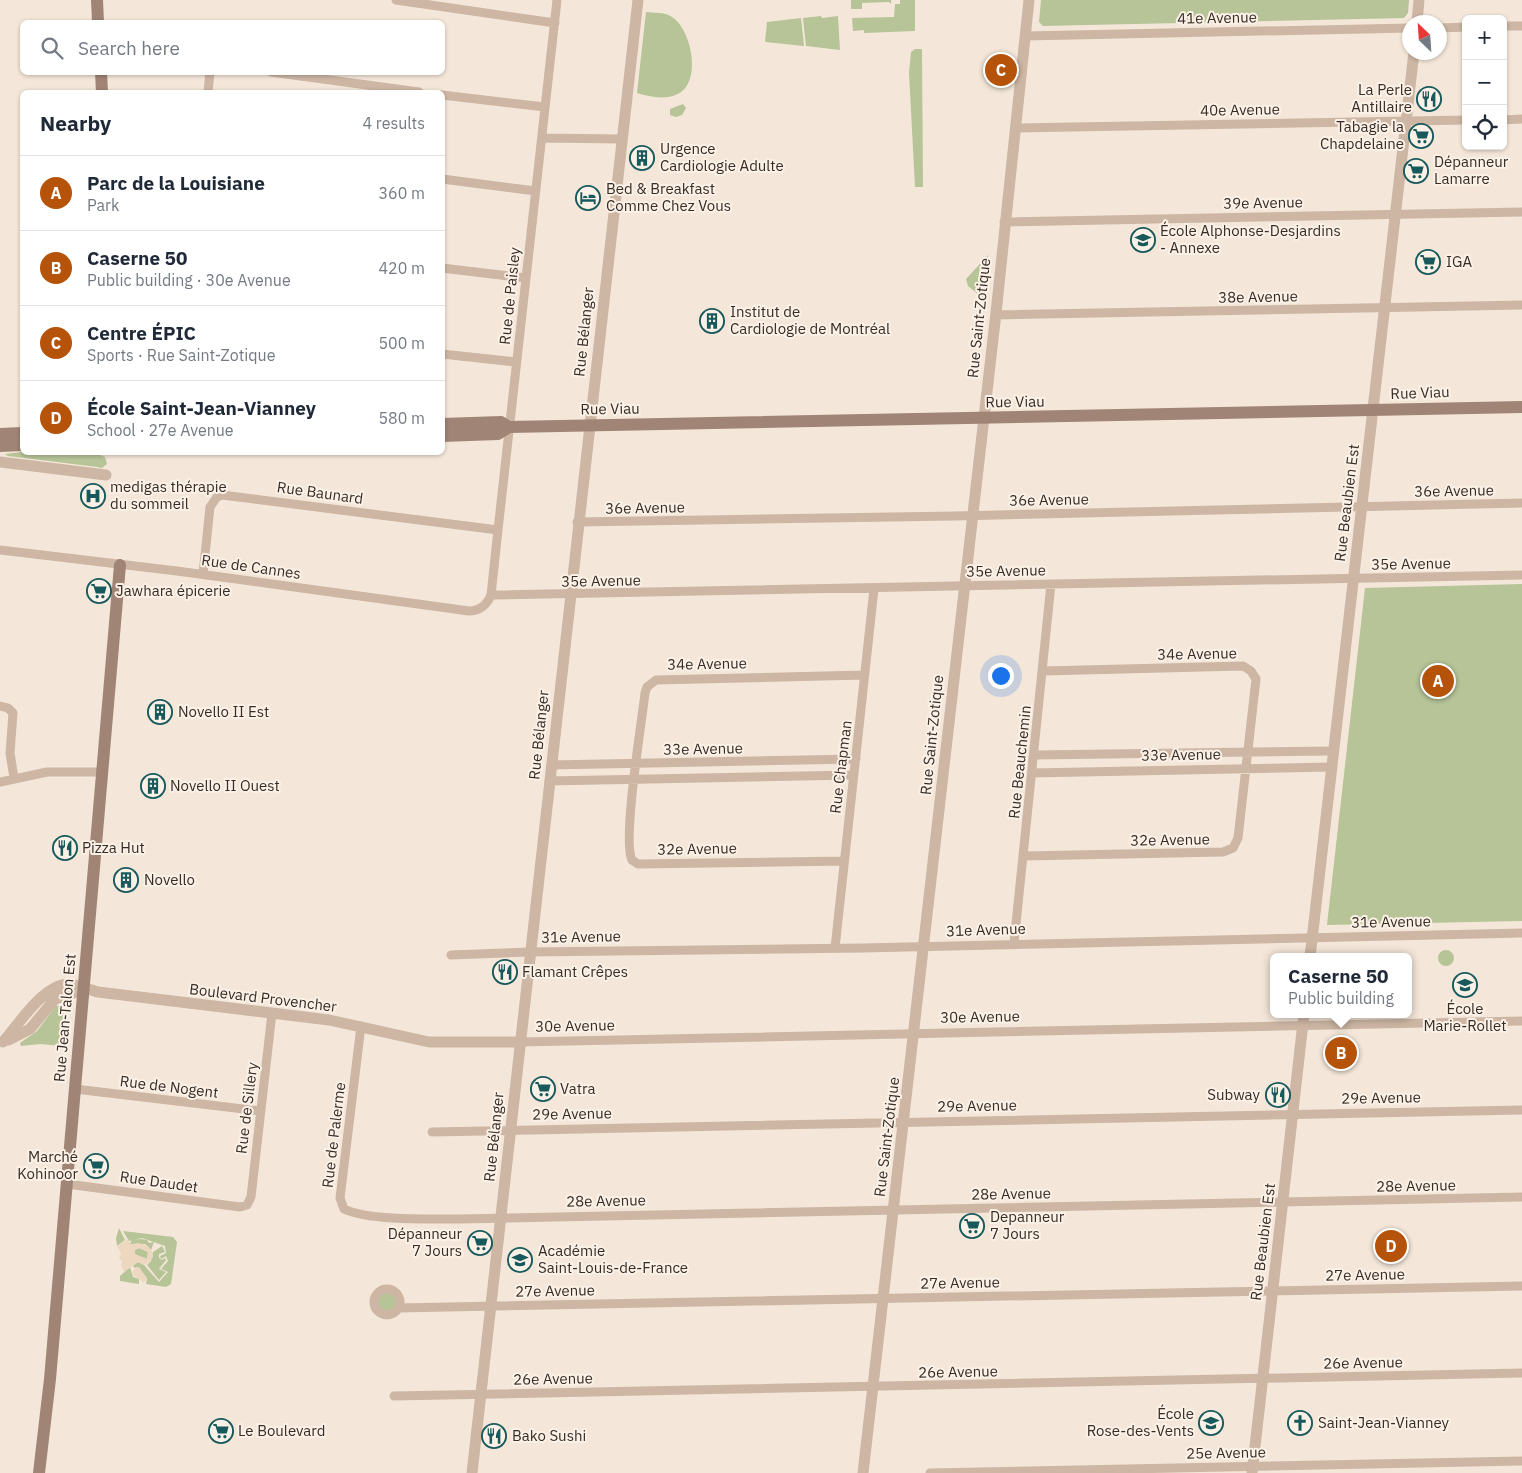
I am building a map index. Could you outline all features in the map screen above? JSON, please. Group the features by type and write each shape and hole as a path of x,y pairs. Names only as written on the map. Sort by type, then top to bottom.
{"main road":[{"path":"97,0 98,20"},
{"path":"101,75 102,90"},
{"name":"Rue Viau","path":"509,427 1522,407"},
{"path":"445,424 500,422 509,427 498,434 445,436"},
{"path":"1,444 20,434"},
{"path":"1,444 20,445"},
{"name":"Rue Jean-Talon Est","path":"39,1473 50,1379 120,565"}],"street":[{"path":"396,0 555,23"},
{"name":"Rue de Paisley","path":"491,595 557,0"},
{"name":"Rue Bélanger","path":"472,1473 577,522 638,0"},
{"name":"Rue Saint-Zotique","path":"863,1473 995,316 1029,0"},
{"path":"1417,15 1419,0"},
{"path":"1507,26 1522,26"},
{"path":"1447,28 1462,27"},
{"name":"41e Avenue","path":"1025,36 1402,28"},
{"name":"Rue Beaubien Est","path":"1310,953 1413,60"},
{"path":"208,90 210,75"},
{"path":"293,75 404,90"},
{"path":"445,95 545,107"},
{"path":"1507,120 1522,119"},
{"name":"40e Avenue","path":"1016,128 1462,120"},
{"path":"542,138 621,139"},
{"path":"445,179 536,190"},
{"name":"39e Avenue","path":"1004,222 1522,212"},
{"path":"445,268 526,278"},
{"name":"38e Avenue","path":"995,316 1522,305"},
{"path":"445,354 516,362"},
{"path":"0,461 106,475"},
{"name":"Rue Baunard","path":"202,574 210,507 222,495 498,530"},
{"name":"36e Avenue","path":"577,522 972,516 1522,503"},
{"name":"Rue de Cannes","path":"0,550 202,574 469,611 480,609 491,595"},
{"name":"35e Avenue","path":"491,595 570,595 1522,575"},
{"name":"Rue Beauchemin","path":"1014,943 1052,584"},
{"name":"Rue Chapman","path":"834,948 874,589"},
{"name":"34e Avenue","path":"1043,671 1243,666 1251,671 1256,679 1245,768"},
{"name":"34e Avenue","path":"635,780 645,693 647,687 656,680 865,675"},
{"path":"0,706 10,709 13,713 10,753 14,778"},
{"name":"33e Avenue","path":"1035,755 1333,750"},
{"name":"33e Avenue","path":"551,765 856,759"},
{"name":"33e Avenue","path":"1032,773 1331,767"},
{"name":"32e Avenue","path":"1024,856 1223,852 1233,848 1238,838 1245,768"},
{"path":"0,782 52,772 102,772"},
{"name":"33e Avenue","path":"549,781 854,775"},
{"name":"32e Avenue","path":"635,780 628,846 632,860 638,864 844,861"},
{"name":"31e Avenue","path":"451,955 1522,933"},
{"name":"Boulevard Provencher","path":"2,1043 46,992 57,986 68,984 84,990 361,1026 409,1039 438,1043"},
{"name":"Rue de Sillery","path":"247,1205 251,1197 272,1014"},
{"name":"Rue Beaubien Est","path":"1253,1469 1304,1020"},
{"name":"30e Avenue","path":"438,1043 914,1034 1304,1020 1522,1021"},
{"name":"Rue de Palerme","path":"361,1026 340,1196 342,1206 354,1212 412,1219 500,1218"},
{"name":"Rue de Nogent","path":"75,1090 260,1112"},
{"name":"29e Avenue","path":"432,1132 1522,1110"},
{"name":"Rue Daudet","path":"67,1184 240,1207 247,1205"},
{"name":"28e Avenue","path":"500,1218 1522,1198"},
{"name":"27e Avenue","path":"398,1308 1522,1286"},
{"name":"26e Avenue","path":"394,1396 1522,1373"},
{"name":"25e Avenue","path":"930,1473 1253,1469 1522,1461"}],"green space":[{"path":"851,0 891,0 891,4 889,2 862,3 862,9 851,9"},
{"path":"900,0 915,0 915,31 864,33 864,30 853,31 852,18 894,17 895,4 900,4"},
{"path":"1041,0 1409,0 1408,13 1402,15 1402,18 1043,26 1039,22"},
{"path":"646,12 663,13 672,17 679,23 688,42 691,53 691,76 681,92 671,97 648,96 637,93"},
{"path":"821,16 822,18 838,16 840,50 806,46 803,18"},
{"path":"801,18 804,46 765,42 767,22"},
{"path":"915,49 922,49 923,187 915,187 909,73 911,52"},
{"path":"683,104 686,108 682,115 676,117 670,115 670,109"},
{"path":"988,255 983,298 968,286 966,279"},
{"path":"20,452 20,455 100,455 105,457 107,464 102,468 8,456 5,454"},
{"path":"1522,584 1522,921 1327,925 1365,588"},
{"path":"1443,950 1449,950 1454,955 1452,964 1443,966 1438,961 1438,955"},
{"path":"65,1005 61,1046 40,1044 21,1046 20,1043 37,1031 56,1006"},
{"path":"119,1228 125,1240 117,1246 116,1238"},
{"path":"123,1231 173,1237 177,1242 171,1284 166,1287 146,1284 147,1279 137,1267 133,1266 138,1262 144,1265 159,1282 168,1272 161,1269 168,1261 166,1256 161,1259 160,1256 166,1253 165,1246 142,1238 129,1241"},
{"path":"132,1240 147,1240 149,1243 154,1242 151,1250 145,1244 130,1244"},
{"path":"162,1246 165,1252 159,1254 159,1258 162,1260 165,1258 166,1260 159,1269 166,1272 159,1280 147,1265 151,1261 153,1252"},
{"path":"139,1248 148,1252 147,1259 135,1255 135,1250"},
{"path":"130,1267 133,1277 139,1279 139,1284 120,1281 120,1276"},
{"path":"387,1293 393,1296 396,1302 393,1308 387,1311 381,1308 378,1302 381,1296"}],"shaded area":[{"path":"128,1239 130,1244 139,1243 148,1246 152,1251 153,1257 144,1265 138,1262 124,1272 121,1266 122,1261 119,1259 121,1253 117,1247","holes":["139,1248 148,1252 147,1259 135,1254 135,1250"]},
{"path":"139,1267 147,1278 144,1283 132,1274 134,1269"}],"place":[{"name":"Centre ÉPIC","path":"1001,70"},
{"name":"La Perle Antillaire","path":"1429,99"},
{"name":"Tabagie la Chapdelaine","path":"1421,136"},
{"name":"Urgence Cardiologie Adulte","path":"642,158"},
{"name":"Dépanneur Lamarre","path":"1416,171"},
{"name":"Bed & Breakfast Comme Chez Vous","path":"588,198"},
{"name":"École Alphonse-Desjardins - Annexe","path":"1143,240"},
{"name":"IGA","path":"1428,262"},
{"name":"Institut de Cardiologie de Montréal","path":"712,321"},
{"name":"medigas thérapie du sommeil","path":"93,496"},
{"name":"Jawhara épicerie","path":"99,591"},
{"name":"Parc de la Louisiane","path":"1438,681"},
{"name":"Novello II Est","path":"160,712"},
{"name":"Novello II Ouest","path":"153,786"},
{"name":"Pizza Hut","path":"65,848"},
{"name":"Novello","path":"126,880"},
{"name":"Flamant Crêpes","path":"505,972"},
{"name":"École Marie-Rollet","path":"1465,985"},
{"name":"Caserne 50","path":"1341,1053"},
{"name":"Vatra","path":"543,1089"},
{"name":"Subway","path":"1278,1095"},
{"name":"Marché Kohinoor","path":"96,1166"},
{"name":"Depanneur 7 Jours","path":"972,1226"},
{"name":"Dépanneur 7 Jours","path":"480,1243"},
{"name":"École Saint-Jean-Vianney","path":"1391,1246"},
{"name":"Académie Saint-Louis-de-France","path":"520,1260"},
{"name":"École Rose-des-Vents","path":"1211,1423"},
{"name":"Saint-Jean-Vianney","path":"1300,1423"},
{"name":"Le Boulevard","path":"221,1431"},
{"name":"Bako Sushi","path":"494,1436"}]}
